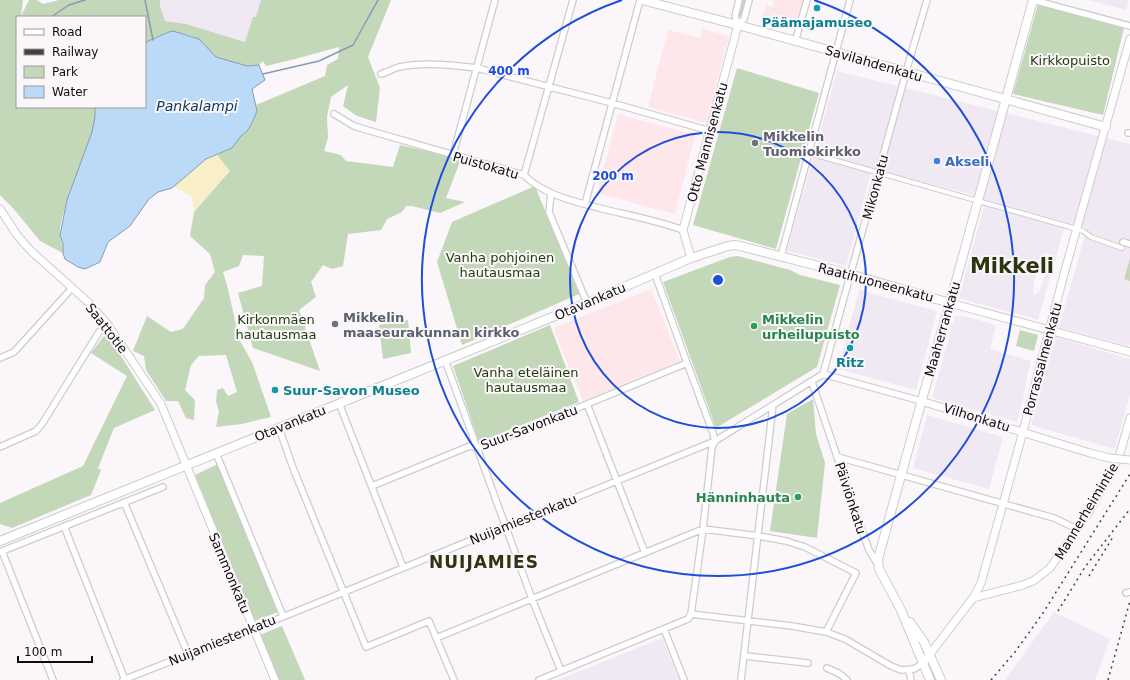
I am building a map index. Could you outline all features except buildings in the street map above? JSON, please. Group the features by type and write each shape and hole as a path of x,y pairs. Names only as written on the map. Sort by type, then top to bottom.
{"main road":[{"name":"Savilahdenkatu","path":"641,0 738,25 1106,127"},
{"name":"Maaherrankatu","path":"878,566 878,559 921,401 950,303 1033,0"},
{"name":"Raatihuoneenkatu","path":"691,258 728,246 736,245 950,303"},
{"name":"Otavankatu","path":"0,541 339,403 446,364 587,303 656,277 691,258"},
{"name":"Päiviönkatu","path":"878,566 901,610 930,680"},
{"name":"Päiviönkatu","path":"901,610 924,642 940,680"}],"street":[{"path":"453,155 495,0"},
{"path":"524,175 573,0"},
{"path":"586,204 641,0"},
{"path":"739,0 735,16 738,25 744,19 749,0"},
{"path":"795,42 807,0"},
{"path":"781,256 850,0"},
{"name":"Mikonkatu","path":"823,374 927,0"},
{"path":"1033,0 1130,26"},
{"name":"Otto Mannisenkatu","path":"683,230 738,25"},
{"name":"Porrassalmenkatu","path":"923,662 973,598 982,580 1130,39"},
{"path":"381,74 398,68 410,66 463,66 477,68 612,103 710,131"},
{"name":"Puistokatu","path":"334,114 354,126 524,175 529,180 551,194 683,230"},
{"path":"808,153 1077,229 1083,231 1091,237 1123,245 1130,244"},
{"path":"551,194 549,212 587,303"},
{"name":"Saattotie","path":"0,209 7,222 30,250 89,303 108,325 161,404 186,466"},
{"path":"683,230 691,258"},
{"path":"539,680 559,668 688,619 691,614 703,529 712,447 715,442 656,277"},
{"path":"0,358 14,352 72,288"},
{"name":"Raatihuoneenkatu","path":"950,303 1130,352"},
{"path":"0,447 36,431 42,424 99,332 108,325"},
{"name":"Suur-Savonkatu","path":"372,486 470,446 480,448 686,363"},
{"path":"446,364 532,599 559,668"},
{"name":"Nuijamiestenkatu","path":"124,680 715,442 823,374"},
{"name":"Vilhonkatu","path":"823,374 921,401 1090,453 1109,458 1130,460"},
{"name":"Päiviönkatu","path":"812,382 866,543 878,566"},
{"path":"339,403 404,567"},
{"path":"587,404 645,553"},
{"path":"741,680 773,405"},
{"name":"Mannerheimintie","path":"973,598 1023,585 1041,576 1050,568 1077,529 1116,463 1130,418"},
{"path":"279,428 293,468 366,647 429,621 454,680"},
{"path":"216,453 283,616"},
{"path":"838,457 1054,518 1077,529"},
{"name":"Sammonkatu","path":"186,466 275,680"},
{"path":"53,680 1,551 163,487"},
{"path":"124,502 188,654"},
{"path":"64,526 124,680"},
{"path":"436,638 703,529 786,541 805,547 856,573 826,632"},
{"path":"691,614 749,620 826,632 845,639 891,666 901,670 910,670 923,662"},
{"path":"664,629 684,680"},
{"path":"745,656 808,663"},
{"path":"827,668 840,674 847,680"},
{"path":"910,670 911,680"}],"shaded area":[{"path":"160,0 261,0 256,18 253,17 246,42 186,24 165,21 160,6"},
{"path":"774,0 807,0 799,29 762,18 766,5 772,7"},
{"path":"1088,0 1129,0 1126,10"},
{"path":"702,29 729,36 706,123 648,107 668,30 700,38"},
{"path":"837,71 1130,144 1130,258 1124,279 1130,281 1129,346 1059,327 1087,228 986,200 970,194 872,169 846,266 787,251"},
{"path":"618,114 695,135 675,214 597,193"},
{"path":"985,203 1065,225 1038,320 959,298","holes":["1048,253 1046,273 1039,292 1034,295 1033,291 1037,270 1043,255"]},
{"path":"651,289 680,361 583,401 553,328"},
{"path":"859,290 937,311 916,390 838,369"},
{"path":"955,316 968,317 996,325 990,349 1031,361 1017,422 932,398"},
{"path":"1056,337 1130,359 1130,394 1115,449 1031,425"},
{"path":"927,415 1003,437 989,489 913,468"},
{"path":"1054,612 1110,639 1095,680 1005,680"},
{"path":"662,638 679,680 558,680"}],"green space":[{"path":"0,0 23,0 21,16 16,16 16,108 95,108 95,118 90,141 61,222 60,235 63,253 40,241 13,208 0,195"},
{"name":"Kirkonmäen hautausmaa","path":"29,0 37,0 43,4 59,0 160,0 160,6 165,21 186,24 245,42 253,17 256,17 261,0 391,0 368,57 380,88 376,122 357,116 343,106 348,85 331,97 327,117 328,138 324,151 341,155 346,161 393,167 400,145 461,159 446,198 465,202 440,213 412,206 406,206 402,212 387,219 381,230 348,234 343,266 332,269 323,265 311,282 316,297 299,310 320,371 253,348 238,293 262,286 264,256 243,255 239,266 223,272 239,339 252,362 271,417 242,424 216,427 219,411 216,402 217,390 223,388 228,396 237,392 226,355 199,356 191,365 185,390 195,400 194,420 186,418 178,401 166,401 146,370 144,356 133,351 147,316 171,332 183,329 204,298 205,285 215,272 210,254 190,236 194,212 229,171 217,155 232,148 247,131 257,111 256,105 325,76 327,65 338,59 339,47 266,66 263,61 259,65 247,66 216,57 204,44 192,36 173,31 146,42 146,16 21,16"},
{"path":"740,0 747,0 743,17 736,15"},
{"name":"Kirkkopuisto","path":"1038,4 1124,28 1103,115 1013,94"},
{"path":"737,68 819,93 776,249 693,225"},
{"name":"Vanha pohjoinen hautausmaa","path":"535,186 579,294 462,345 437,262 452,222"},
{"name":"Mikkelin urheilupuisto","path":"738,256 790,270 800,275 840,285 817,367 716,428 663,282 730,257"},
{"path":"1130,258 1130,281 1124,279"},
{"path":"408,320 411,353 383,359 379,325"},
{"name":"Vanha eteläinen hautausmaa","path":"550,325 579,402 479,442 453,366"},
{"path":"1020,330 1038,335 1034,351 1016,346"},
{"path":"104,336 109,337 155,410 114,428 98,468 101,470 91,495 12,528 0,524 0,503 83,466 127,376 91,353"},
{"name":"Hänninhauta","path":"813,399 816,434 825,463 817,538 770,531 787,414"},
{"path":"218,464 278,612 254,621 195,475"},
{"path":"282,626 305,680 278,680 260,635"}],"sand":[{"path":"217,155 230,171 194,212 192,197 174,186 206,159"}],"water":[{"name":"Pankalampi","path":"173,31 199,39 216,57 247,66 259,65 265,80 252,89 257,111 247,131 232,148 206,159 172,188 158,192 149,199 130,226 108,242 100,262 85,269 78,267 65,259 60,235 67,200 92,132 95,108 146,108 146,42"}],"waterway":[{"path":"52,16 69,5 85,0"},
{"path":"145,0 153,40"},
{"path":"263,74 319,61 353,45 378,0"}],"railway":[{"path":"991,680 1015,652 1043,613 1130,474"},
{"path":"1058,611 1085,567 1130,509"},
{"path":"1089,576 1113,537"},
{"path":"1108,680 1130,601"}],"place":[{"name":"Päämajamuseo","path":"817,8"},
{"name":"Mikkelin Tuomiokirkko","path":"755,143"},
{"name":"Akseli","path":"937,161"},
{"name":"Mikkelin maaseurakunnan kirkko","path":"335,324"},
{"name":"Mikkelin urheilupuisto","path":"754,326"},
{"name":"Ritz","path":"850,348"},
{"name":"Suur-Savon Museo","path":"275,390"},
{"name":"Hänninhauta","path":"798,497"}],"district":[{"name":"Mikkeli","path":"1012,266"},
{"name":"NUIJAMIES","path":"484,562"}]}
